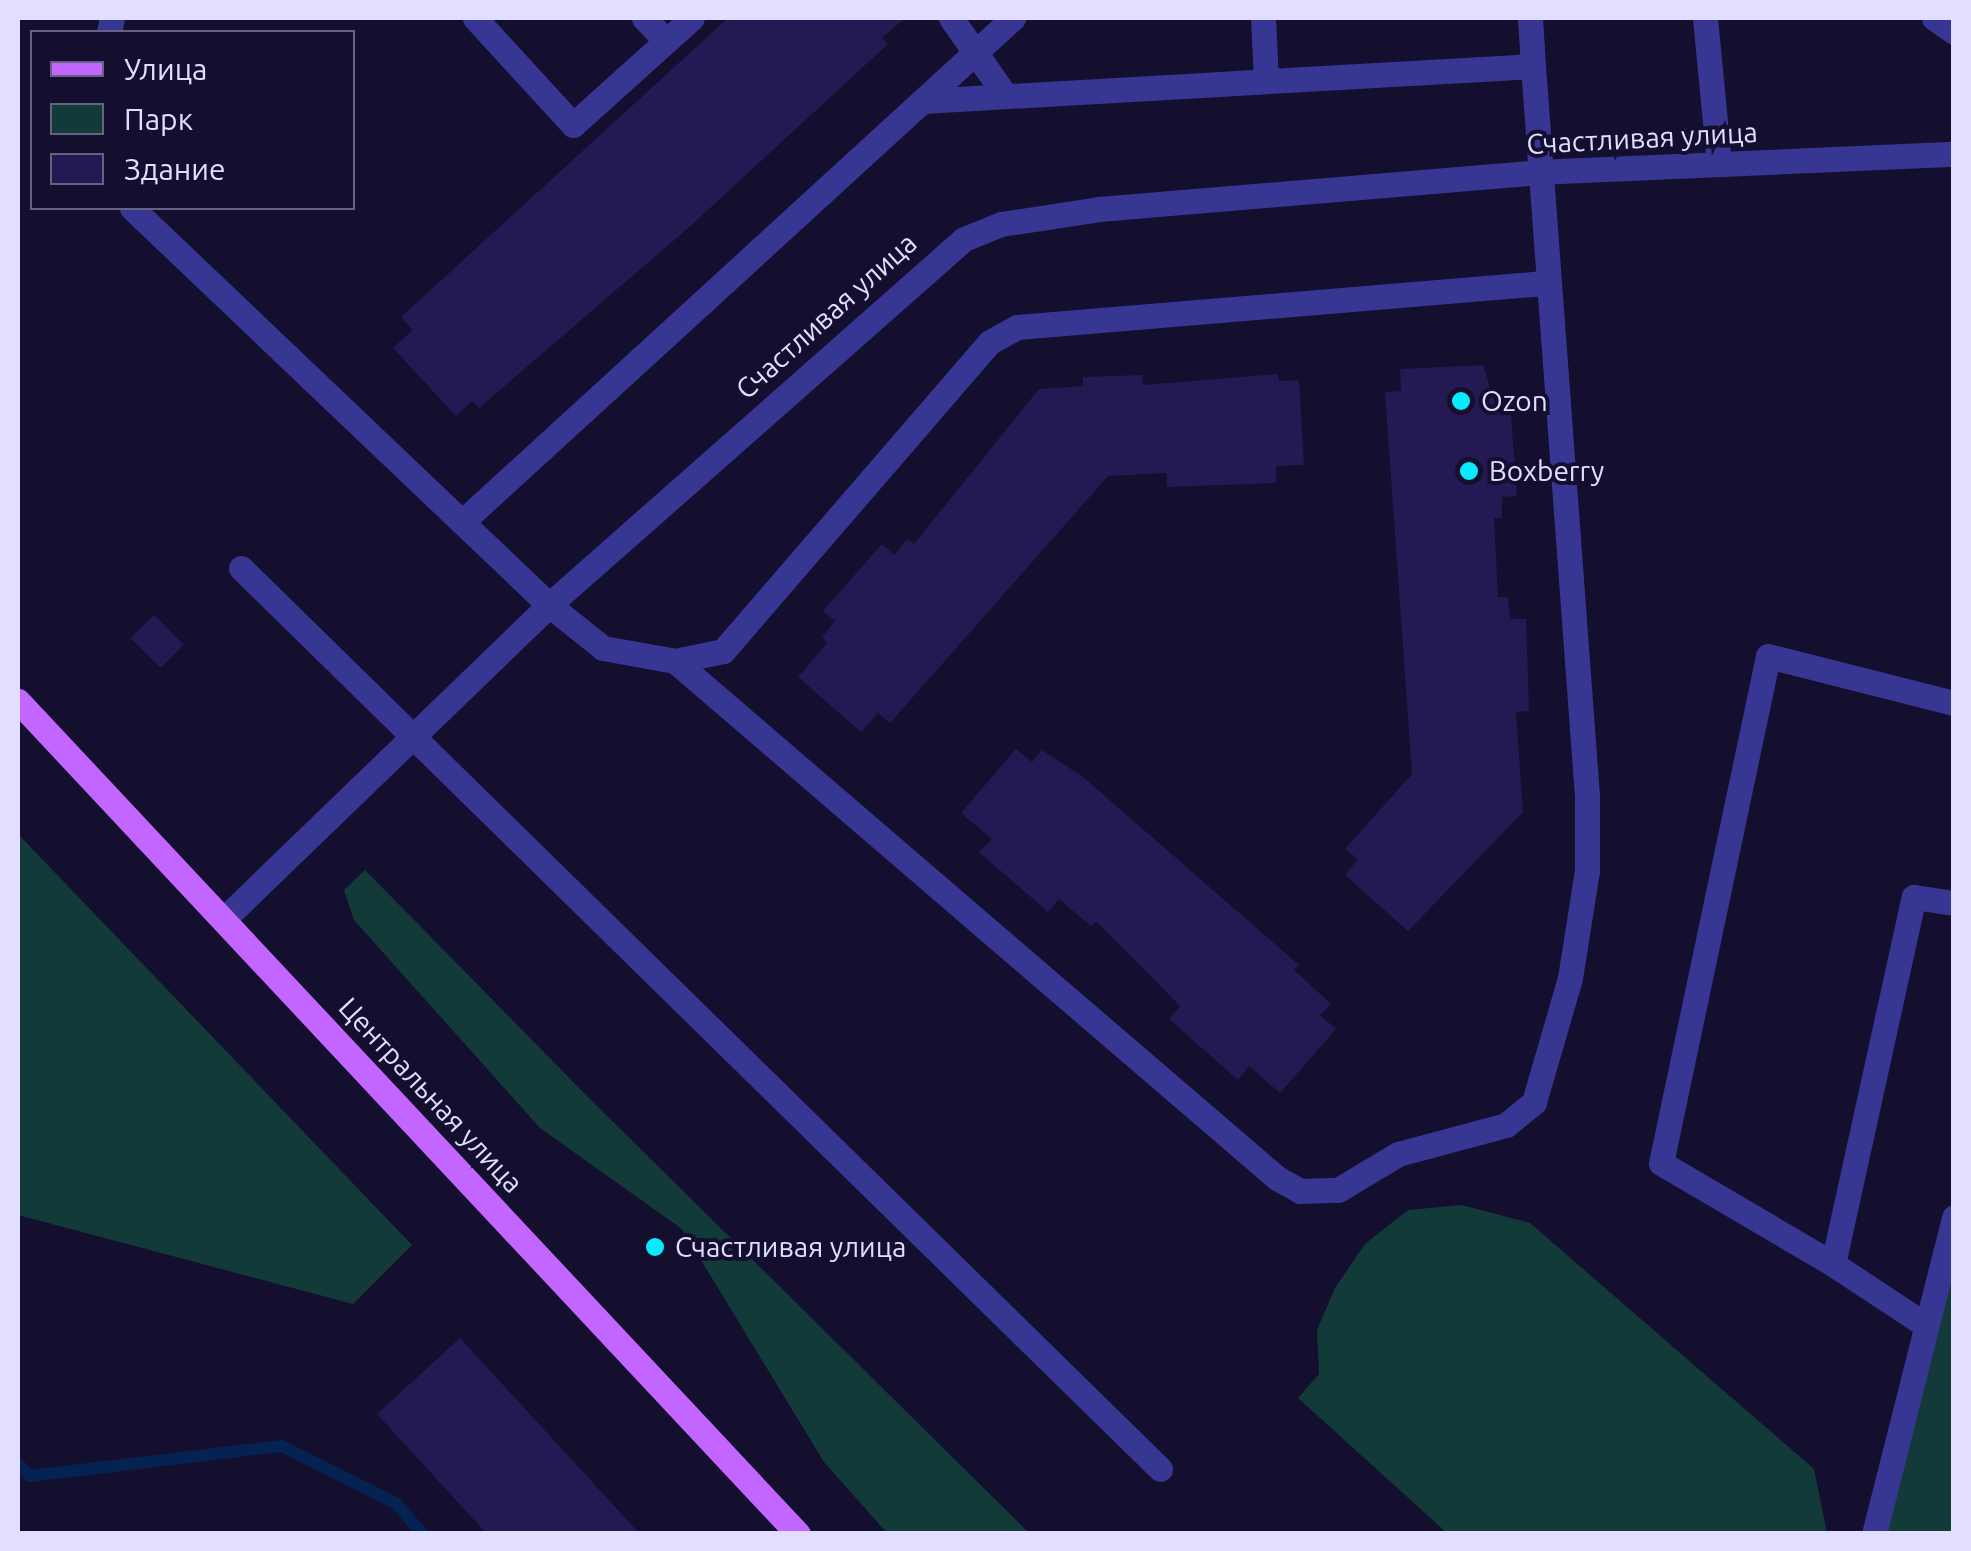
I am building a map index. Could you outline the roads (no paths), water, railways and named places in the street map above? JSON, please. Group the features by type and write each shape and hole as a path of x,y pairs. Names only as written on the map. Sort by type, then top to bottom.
{"main road":[{"name":"Центральная улица","path":"18,701 798,1534"}],"street":[{"path":"475,18 573,126 692,18"},
{"path":"644,18 666,41"},
{"path":"951,18 1002,92"},
{"path":"462,522 923,101 973,48 1013,18"},
{"path":"1262,18 1266,80"},
{"path":"675,661 1276,1178 1300,1191 1338,1190 1398,1154 1506,1125 1534,1102 1541,1082 1570,978 1586,870 1536,172 1530,18"},
{"path":"1705,18 1720,163"},
{"path":"1934,18 1954,32"},
{"path":"923,101 1002,92 1533,66"},
{"name":"Счастливая улица","path":"225,918 549,606 964,240 1065,213 1536,172 1954,154"},
{"path":"134,210 549,606 603,648 675,661 723,651 990,342 1017,327 1544,283"},
{"path":"241,568 1160,1469"},
{"path":"1924,1324 1833,1264 1662,1163 1768,656 1954,703"},
{"path":"1833,1264 1914,897 1954,903"},
{"path":"1874,1534 1954,1217"}],"waterway":[{"path":"18,1464 30,1476 282,1446 397,1504 422,1534"}],"place":[{"name":"Ozon","path":"1461,401"},
{"name":"Boxberry","path":"1469,471"},
{"name":"Счастливая улица","path":"655,1247"}]}
